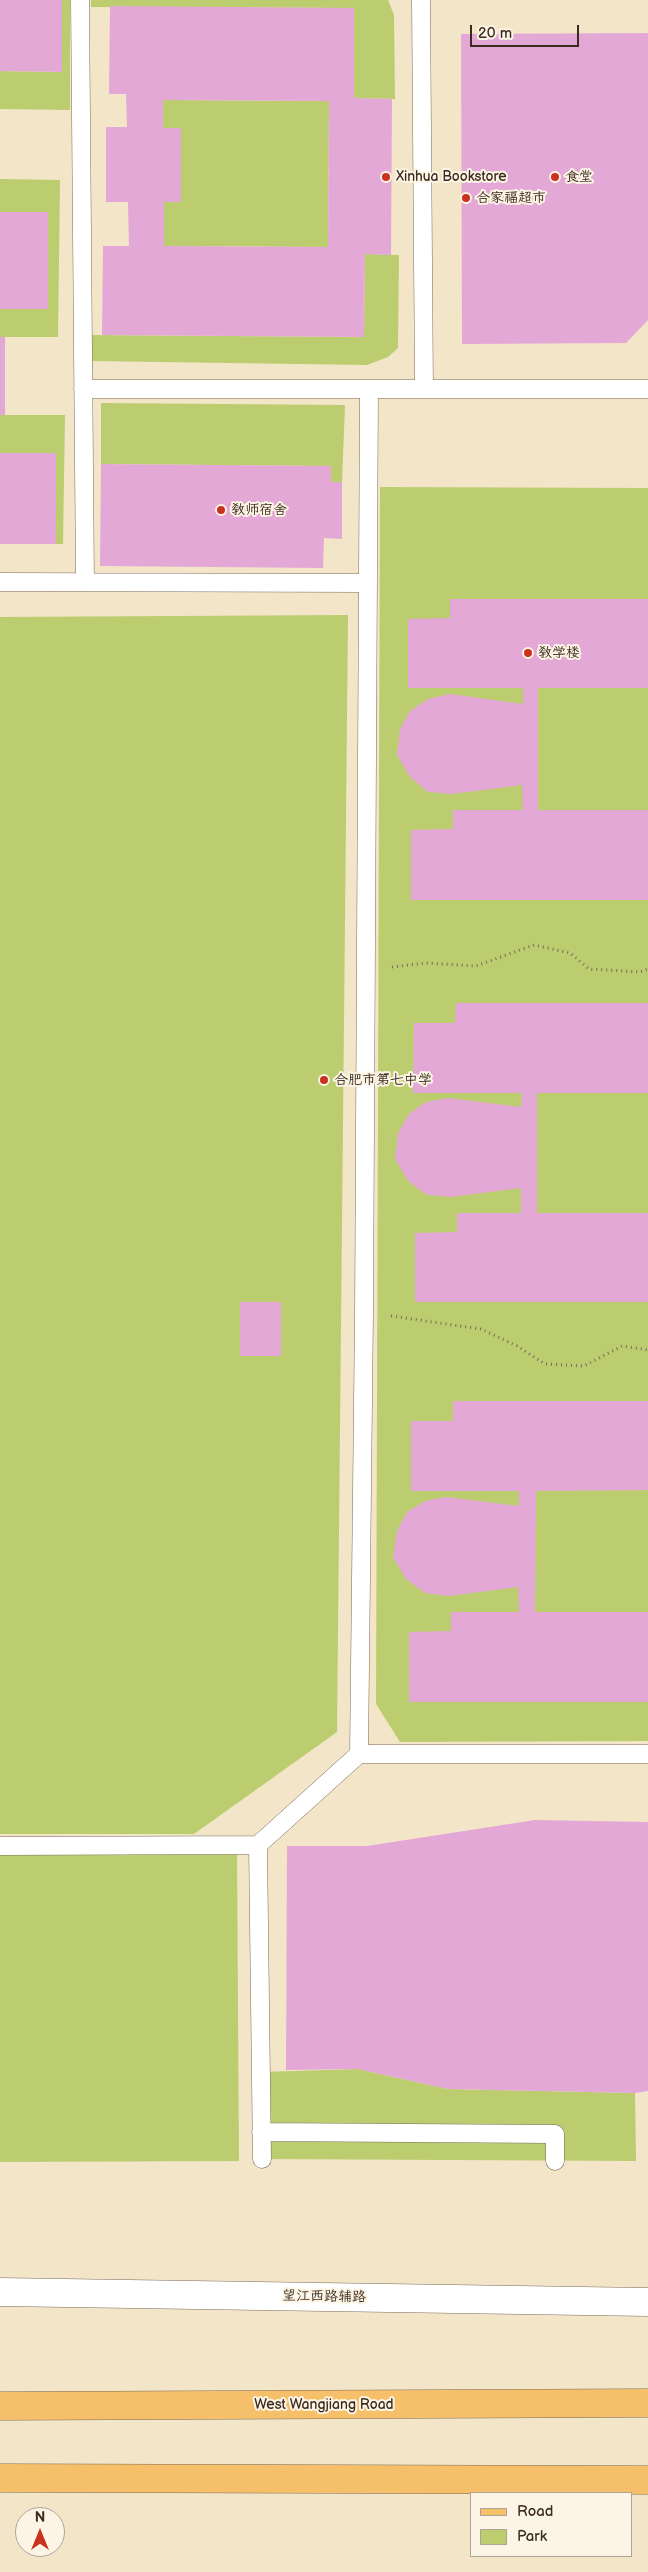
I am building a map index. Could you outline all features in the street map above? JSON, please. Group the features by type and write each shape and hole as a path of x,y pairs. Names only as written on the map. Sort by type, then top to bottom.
{"main road":[{"name":"West Wangjiang Road","path":"0,2406 648,2403"},
{"path":"0,2478 648,2480"}],"street":[{"name":"望江西路辅路","path":"0,2292 648,2302"}],"lane":[{"path":"80,0 86,582"},
{"path":"422,0 424,389"},
{"path":"83,389 648,389"},
{"path":"359,1754 364,1314 366,583 369,389"},
{"path":"0,582 366,583"},
{"path":"0,1846 258,1845 359,1754 648,1754"},
{"path":"258,1845 262,2160"},
{"path":"261,2132 555,2134 555,2161"}],"path":[{"path":"364,970 426,963 476,966 534,945 570,953 589,969 640,972 648,969"},
{"path":"364,1314 418,1319 480,1329 517,1346 545,1364 584,1366 622,1346 648,1350"}],"green space":[{"path":"62,0 70,0 70,110 0,109 0,71 62,72"},
{"path":"91,0 388,0 394,15 395,99 354,98 354,8 91,7"},
{"path":"163,100 329,101 328,247 164,246 164,202 181,202 181,129 163,128"},
{"path":"0,179 60,180 58,337 0,337 0,309 48,309 48,212 0,212"},
{"path":"365,254 399,255 398,348 388,357 367,365 91,361 91,335 364,337"},
{"path":"101,403 345,405 342,482 331,482 331,466 101,464"},
{"path":"0,415 65,415 63,544 56,544 56,453 0,453"},
{"path":"380,487 648,488 648,1741 400,1742 376,1704"},
{"path":"348,615 337,1732 194,1834 0,1834 0,617"},
{"path":"237,1852 239,2161 0,2162 0,1853"},
{"path":"358,2069 448,2089 635,2093 636,2161 262,2159 261,2072"}],"building":[{"path":"0,0 62,0 62,72 0,71"},
{"path":"110,6 354,8 354,98 392,99 391,255 365,254 364,337 102,335 103,246 129,246 128,202 106,202 106,127 127,127 126,94 109,94","holes":["163,100 329,101 328,247 164,246 164,202 181,202 181,128 163,128"]},
{"name":"食堂","path":"648,33 648,320 626,343 462,344 461,34"},
{"path":"0,212 48,212 48,309 0,309"},
{"path":"0,337 5,337 5,415 0,415"},
{"path":"0,453 56,453 56,544 0,544"},
{"name":"教师宿舍","path":"101,464 331,466 331,482 342,482 342,539 324,538 323,568 100,566"},
{"path":"450,599 648,599 648,688 538,688 538,810 648,810 648,900 411,900 411,830 453,829 453,810 523,810 522,785 452,794 428,792 410,777 397,755 400,729 410,711 428,699 450,694 523,704 523,688 408,688 408,619 450,618"},
{"path":"456,1003 648,1003 648,1093 537,1093 537,1213 648,1213 648,1302 415,1302 415,1233 457,1232 457,1213 521,1213 521,1188 451,1197 427,1195 408,1181 395,1159 398,1133 409,1114 426,1102 448,1098 521,1107 522,1093 413,1093 414,1023 455,1023"},
{"path":"240,1302 281,1302 281,1356 240,1356"},
{"path":"453,1401 648,1401 648,1490 536,1491 535,1612 648,1612 648,1702 409,1702 409,1632 451,1631 451,1612 519,1612 518,1587 449,1596 425,1593 406,1579 393,1557 397,1531 407,1512 425,1501 446,1497 519,1506 519,1491 411,1491 411,1421 453,1421"},
{"path":"535,1820 648,1822 648,2091 635,2093 448,2089 358,2069 286,2070 287,1846 367,1846"}],"place":[{"name":"Xinhua Bookstore","path":"386,177"},
{"name":"食堂","path":"555,177"},
{"name":"合家福超市","path":"466,198"},
{"name":"教师宿舍","path":"221,510"},
{"name":"教学楼","path":"528,653"},
{"name":"合肥市第七中学","path":"324,1080"}]}
